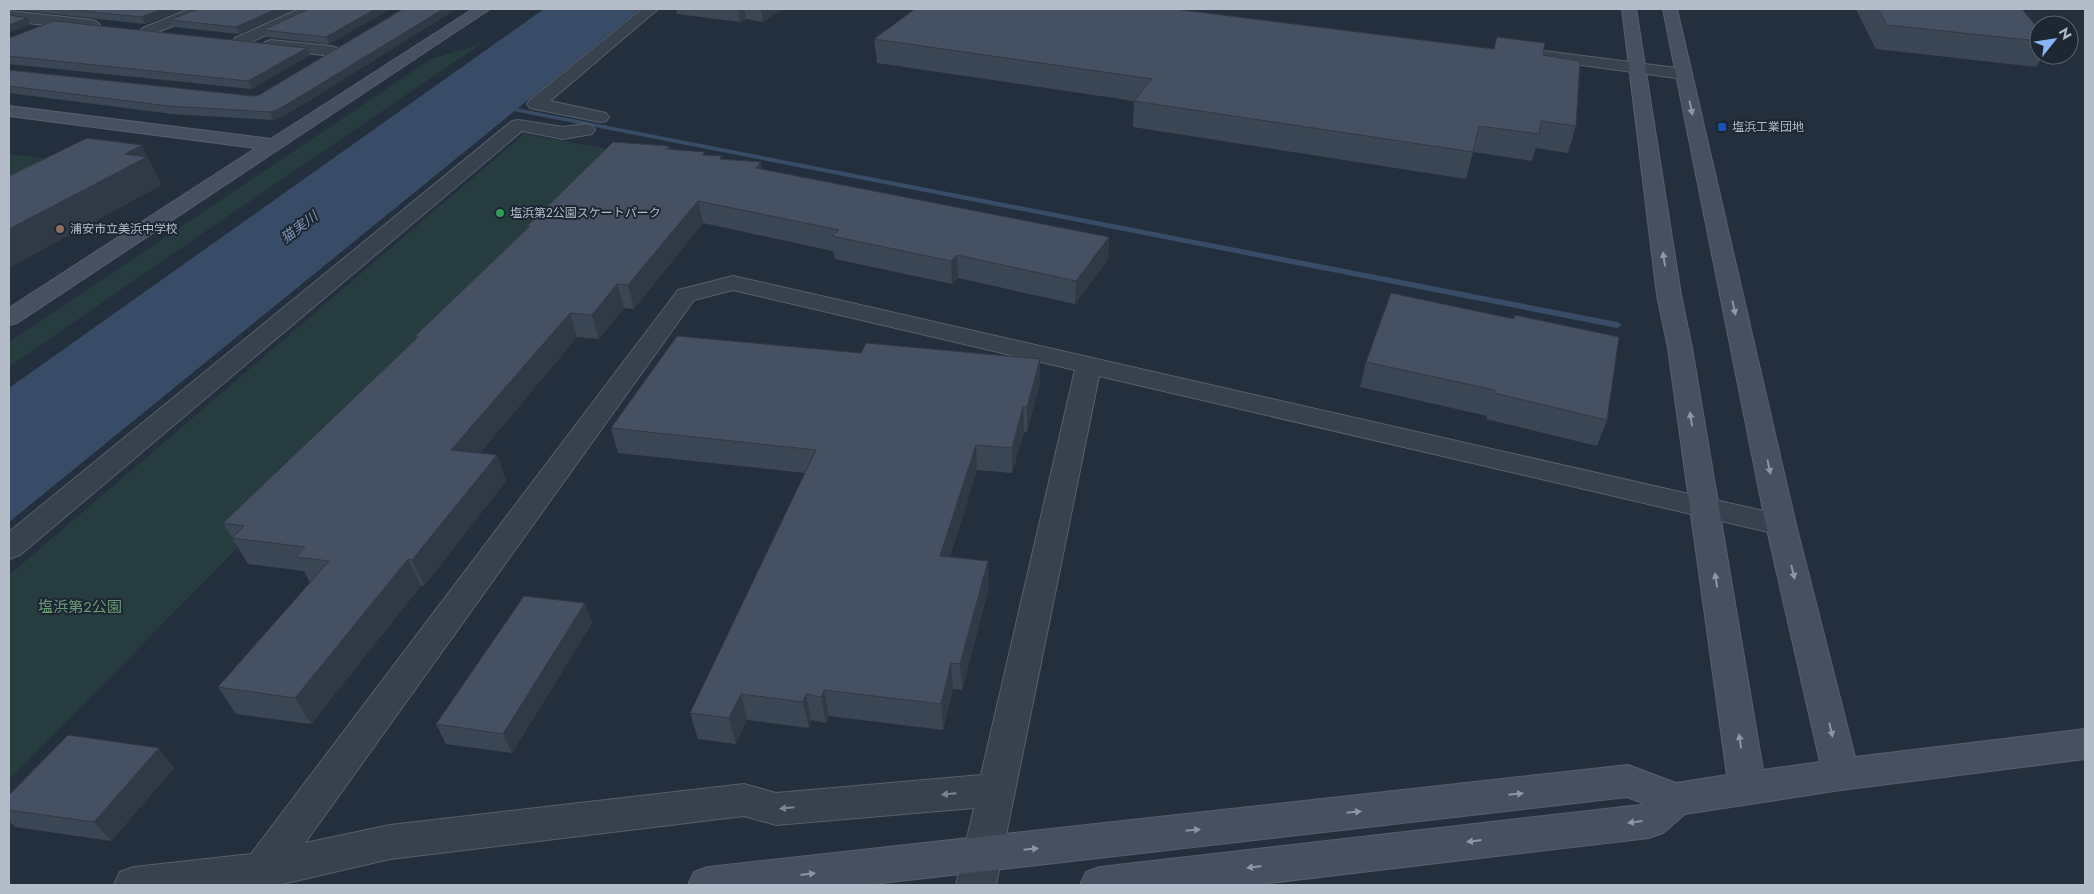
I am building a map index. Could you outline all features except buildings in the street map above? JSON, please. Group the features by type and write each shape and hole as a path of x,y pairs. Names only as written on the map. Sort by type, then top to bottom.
{"street":[{"path":"25,34 91,9"},
{"path":"148,31 201,9"},
{"path":"241,41 312,9"},
{"path":"9,318 483,9"},
{"path":"9,548 518,124 563,133 593,123 536,104 651,9"},
{"path":"1629,9 1669,295 1680,348 1748,789"},
{"path":"1670,9 1781,525 1841,774"},
{"path":"9,16 103,26"},
{"path":"130,29 176,34"},
{"path":"222,39 331,52"},
{"path":"306,67 347,42"},
{"path":"1510,52 1684,74"},
{"path":"9,111 275,145"},
{"path":"262,871 686,295 733,283 1781,525"},
{"path":"979,870 1089,365"},
{"path":"708,885 979,870 1628,781 1676,799 1841,774 2085,744"},
{"path":"134,885 262,871 390,842 744,800 776,809 997,790"},
{"path":"1100,885 1649,821 1676,799"}],"green space":[{"path":"481,44 9,367 9,342 431,59"},
{"name":"塩浜第2公園","path":"524,134 627,152 9,780 9,575"},
{"path":"9,154 66,161 9,190"}],"water":[{"name":"猫実川","path":"544,9 640,9 9,522 9,388"}],"waterway":[{"path":"503,107 1617,325"}],"place":[{"name":"塩浜工業団地","path":"1722,127"},
{"name":"塩浜第2公園スケートパーク","path":"500,213"},
{"name":"浦安市立美浜中学校","path":"60,229"}]}
